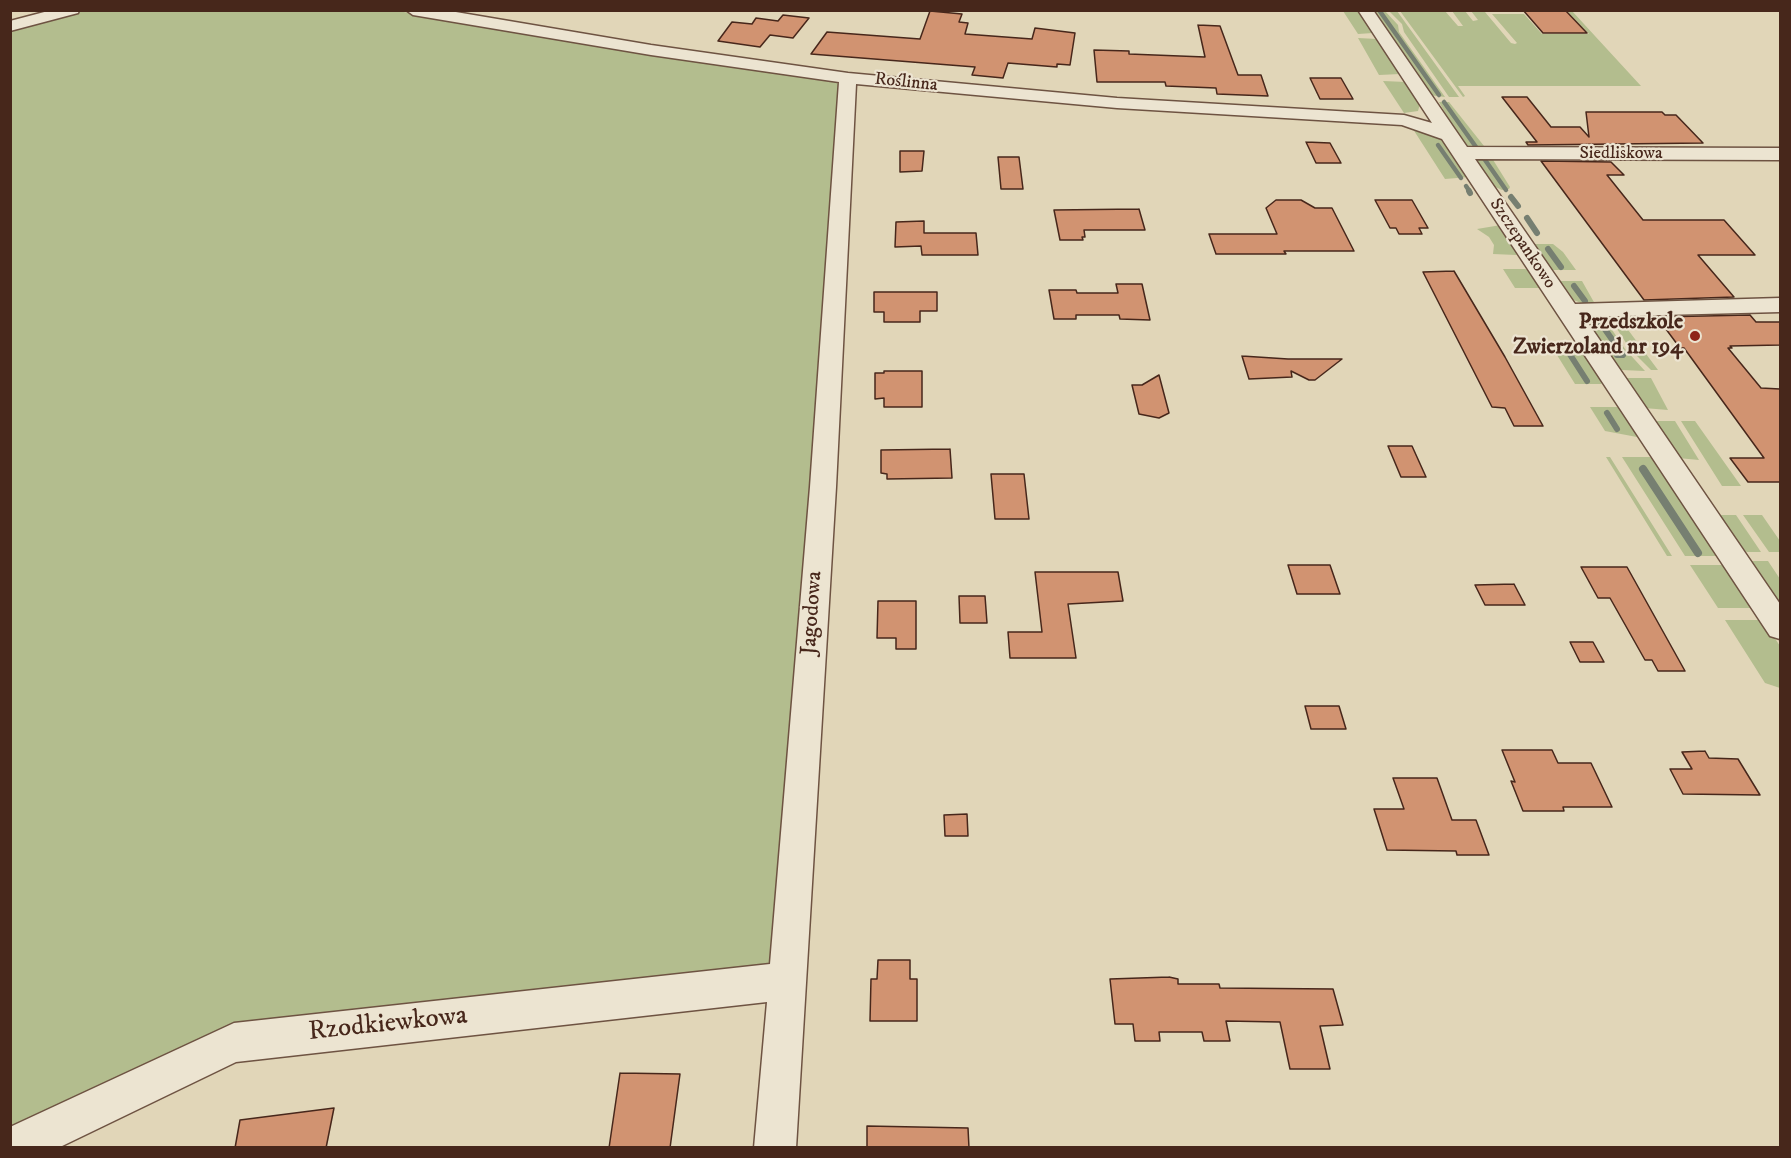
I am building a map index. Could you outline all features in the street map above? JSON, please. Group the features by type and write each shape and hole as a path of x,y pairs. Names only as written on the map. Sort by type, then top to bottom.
{"street":[{"path":"10,26 72,10"},
{"name":"Roślinna","path":"413,10 651,51 848,78 1117,103 1404,120 1435,114"},
{"name":"Szczepankowo","path":"1365,10 1780,627"},
{"name":"Jagodowa","path":"775,1148 785,981 823,487 848,78"},
{"name":"Roślinna","path":"1404,120 1454,144"},
{"name":"Siedliskowa","path":"1454,144 1780,154"},
{"path":"1567,311 1780,305"},
{"name":"Rzodkiewkowa","path":"12,1148 234,1043 785,981"}],"green space":[{"path":"79,11 398,11 610,48 833,79 842,87 775,964 216,1037 11,1129 10,28"},
{"path":"1343,11 1358,11 1373,33 1358,34"},
{"path":"1371,11 1385,11 1398,25 1399,32 1445,97 1429,95"},
{"path":"1389,11 1397,11 1459,97 1449,97 1404,32 1402,24"},
{"path":"1400,11 1445,11 1458,26 1463,26 1452,11 1465,11 1473,21 1478,20 1471,11 1485,12 1511,43 1515,44 1517,43 1492,14 1524,14 1542,34 1589,34 1567,11 1572,11 1641,86 1458,86 1465,96 1463,97"},
{"path":"1358,38 1377,39 1400,74 1379,75"},
{"path":"1383,81 1406,82 1420,104 1418,111 1404,113"},
{"path":"1439,102 1449,102 1488,151 1463,145"},
{"path":"1411,126 1441,138 1469,177 1445,179"},
{"path":"1490,155 1510,187 1509,189 1502,190 1491,185 1475,161"},
{"path":"1501,225 1519,252 1516,255 1493,254 1494,245 1489,237 1477,229"},
{"path":"1553,244 1563,252 1576,270 1548,268 1532,245"},
{"path":"1503,269 1532,271 1542,286 1515,288"},
{"path":"1560,281 1582,281 1595,304 1581,303 1571,299 1558,283"},
{"path":"1591,315 1602,315 1625,349 1645,371 1616,368 1586,320"},
{"path":"1608,315 1617,315 1658,370 1651,370 1630,349"},
{"path":"1557,351 1586,353 1604,381 1601,384 1575,384 1557,355"},
{"path":"1627,378 1651,378 1668,410 1644,408 1625,381"},
{"path":"1590,407 1617,407 1624,410 1640,434 1637,437 1605,431"},
{"path":"1675,421 1699,460 1678,458 1654,423"},
{"path":"1681,421 1695,421 1741,486 1722,486"},
{"path":"1606,457 1610,457 1672,556 1667,556"},
{"path":"1622,457 1650,457 1658,461 1719,553 1716,556 1685,556"},
{"path":"1721,515 1736,515 1761,552 1747,552 1740,549 1719,518"},
{"path":"1743,515 1762,515 1780,541 1780,552 1769,552"},
{"path":"1768,561 1780,579 1780,608 1750,563"},
{"path":"1690,565 1722,565 1730,569 1753,604 1750,608 1718,608"},
{"path":"1725,620 1758,620 1766,625 1780,646 1780,688 1765,683"}],"building":[{"path":"1523,10 1565,10 1587,33 1543,33"},
{"path":"930,11 962,14 959,22 968,23 965,34 1032,39 1035,28 1075,33 1070,65 1057,64 1057,67 1008,63 1003,78 972,75 975,67 811,54 827,32 920,39"},
{"path":"783,15 809,18 793,38 770,35 760,47 718,41 732,22 752,24 756,18 778,21"},
{"path":"1198,25 1220,26 1238,75 1261,75 1268,96 1217,94 1216,88 1166,86 1165,82 1097,82 1094,50 1205,57"},
{"path":"1310,78 1341,78 1353,99 1320,99"},
{"path":"1502,97 1527,97 1551,127 1580,127 1589,137 1586,112 1662,112 1665,115 1676,115 1703,143 1528,145 1526,142 1537,142"},
{"path":"1306,142 1330,143 1341,163 1316,163"},
{"path":"900,151 924,151 922,171 900,172"},
{"path":"998,157 1019,157 1023,189 1001,189"},
{"path":"1541,161 1611,162 1624,175 1607,175 1643,220 1724,220 1755,255 1698,255 1734,297 1644,300"},
{"path":"1276,200 1301,200 1315,208 1332,208 1354,251 1216,254 1209,234 1277,234 1266,208"},
{"path":"1375,200 1412,200 1428,228 1419,228 1422,234 1399,234 1396,228 1390,228"},
{"path":"1139,209 1145,230 1084,230 1083,240 1060,240 1054,210"},
{"path":"924,221 924,233 976,233 978,255 922,255 921,246 895,247 896,222"},
{"path":"1454,271 1543,426 1514,426 1505,408 1492,407 1423,272"},
{"path":"1116,284 1142,284 1150,320 1120,319 1119,315 1076,315 1076,319 1054,319 1049,290 1118,293"},
{"path":"874,292 937,292 937,311 920,311 920,322 884,322 884,312 874,312"},
{"path":"1750,315 1756,322 1780,322 1780,345 1730,346 1732,348 1728,348 1761,388 1780,389 1780,482 1748,482 1730,458 1764,458 1684,348 1680,348 1657,317"},
{"path":"1242,356 1342,359 1315,380 1309,380 1291,371 1292,377 1249,379"},
{"path":"884,371 922,371 922,407 884,407 884,398 875,399 875,373 884,373"},
{"path":"1159,375 1169,413 1159,418 1139,414 1132,385 1142,385"},
{"path":"1388,446 1412,446 1426,477 1401,477"},
{"path":"950,449 952,478 887,479 887,474 881,473 881,450"},
{"path":"991,474 1024,474 1029,519 995,519"},
{"path":"1288,565 1330,565 1340,594 1297,594"},
{"path":"1581,567 1627,567 1685,671 1658,671 1652,660 1645,660 1610,598 1598,598"},
{"path":"1035,572 1118,572 1123,601 1068,604 1076,658 1010,658 1008,632 1042,632"},
{"path":"1514,584 1525,605 1485,605 1475,585"},
{"path":"959,596 985,596 987,623 960,623"},
{"path":"878,601 916,601 916,649 896,649 896,638 877,638"},
{"path":"1570,642 1593,642 1604,662 1580,662"},
{"path":"1305,706 1339,706 1346,729 1311,729"},
{"path":"1502,750 1552,750 1558,763 1591,763 1612,807 1563,807 1564,811 1523,811 1511,781 1515,782"},
{"path":"1705,751 1709,758 1738,759 1760,795 1683,794 1670,769 1692,769 1682,752"},
{"path":"1393,778 1437,778 1452,820 1476,820 1489,855 1457,855 1456,851 1387,850 1374,809 1404,809"},
{"path":"967,814 968,836 945,836 944,815"},
{"path":"878,960 910,960 910,979 917,979 917,1021 870,1021 871,979 877,979"},
{"path":"1169,977 1178,979 1178,984 1219,984 1220,988 1333,989 1343,1025 1320,1026 1330,1069 1290,1069 1280,1022 1226,1021 1230,1041 1204,1041 1202,1032 1159,1032 1160,1041 1135,1041 1133,1024 1115,1024 1110,979"},
{"path":"620,1073 680,1074 670,1148 609,1148"},
{"path":"334,1108 326,1148 235,1148 240,1120"},
{"path":"867,1126 968,1128 969,1148 867,1148"}],"waterway":[{"path":"1379,10 1439,95"},
{"path":"1444,102 1476,147"},
{"path":"1438,145 1461,178"},
{"path":"1483,157 1506,190"},
{"path":"1466,186 1470,192"},
{"path":"1511,197 1518,206"},
{"path":"1527,218 1537,233"},
{"path":"1548,249 1561,267"},
{"path":"1574,286 1585,301"},
{"path":"1597,318 1623,355 1617,355"},
{"path":"1569,353 1587,381"},
{"path":"1607,413 1617,429"},
{"path":"1643,469 1698,553"}],"place":[{"name":"Przedszkole Zwierzoland nr 194","path":"1695,336"}]}
